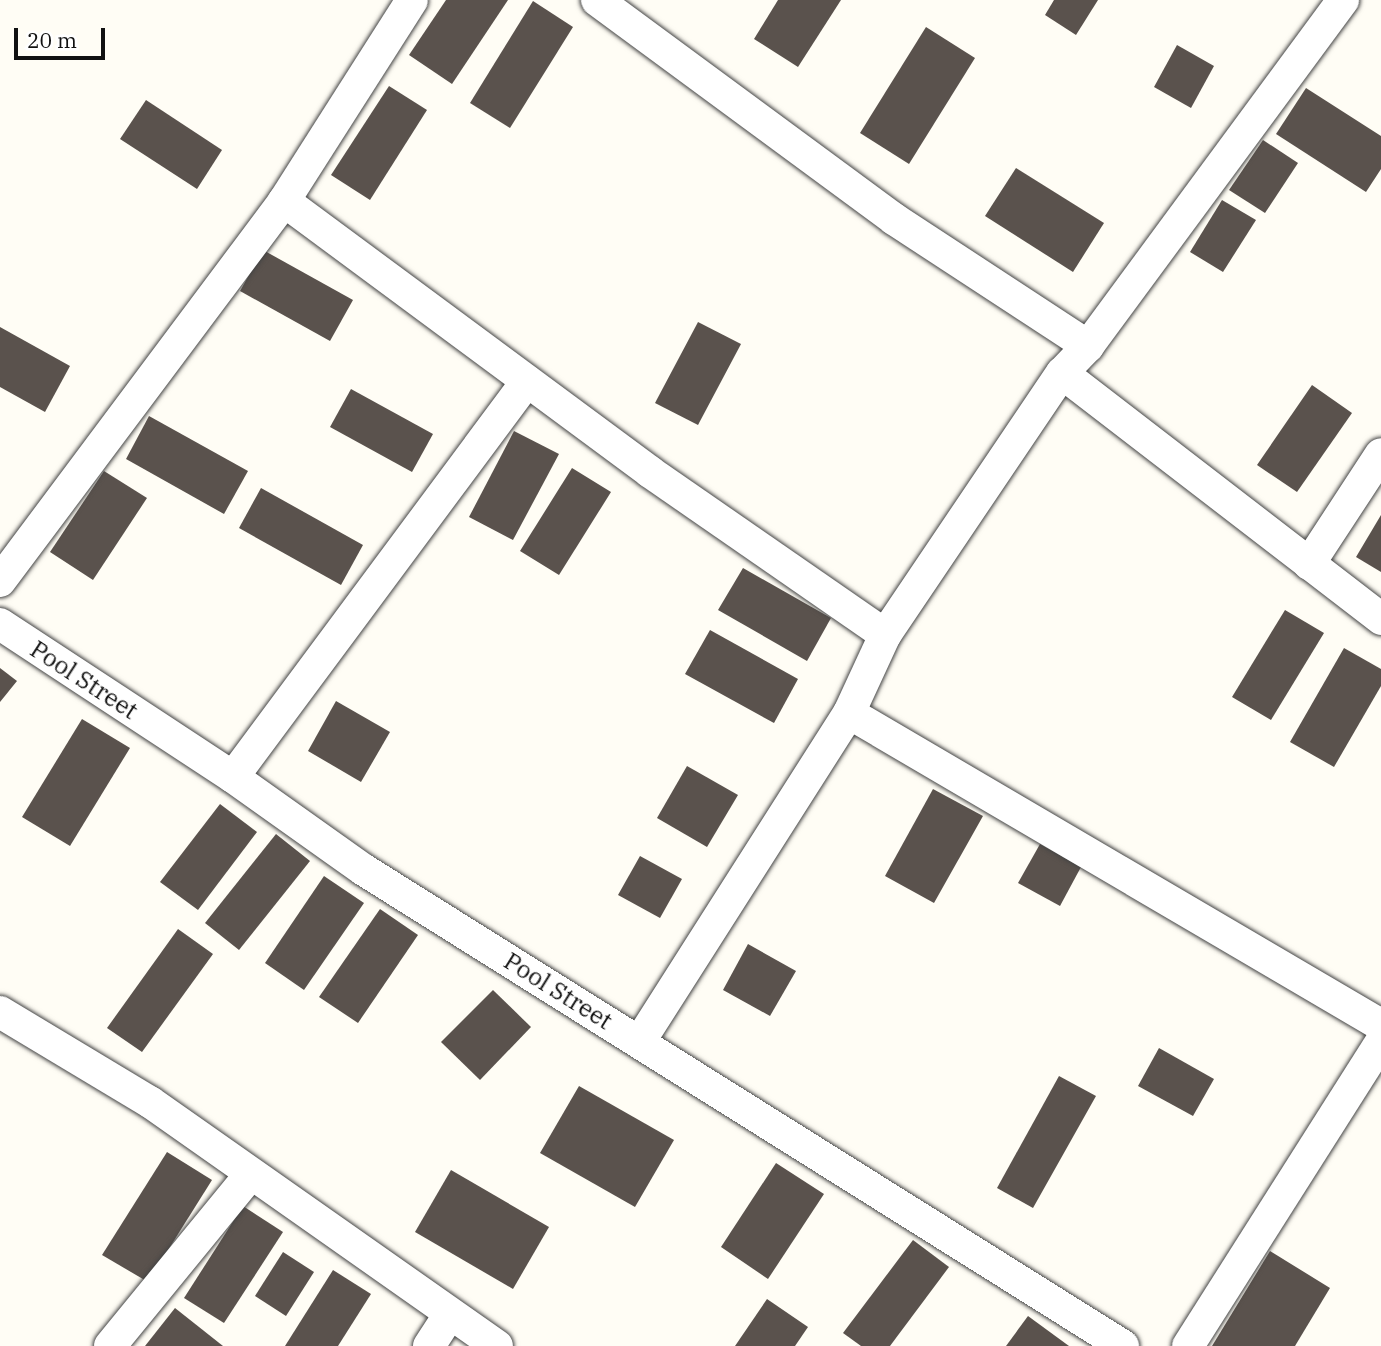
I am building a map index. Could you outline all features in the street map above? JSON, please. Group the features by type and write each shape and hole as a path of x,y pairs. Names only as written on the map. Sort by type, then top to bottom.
{"street":[{"path":"0,581 284,201 412,0"},
{"path":"597,0 894,219 1088,346"},
{"path":"640,1041 849,713 885,635 1062,373 1088,346 1343,0"},
{"path":"284,201 527,381 885,635"},
{"path":"1062,373 1381,619"},
{"path":"233,777 527,381"},
{"path":"1309,564 1381,454"},
{"name":"Pool Street","path":"0,624 233,777 364,870 1123,1346"},
{"path":"849,713 1381,1025"},
{"path":"0,1012 150,1102 449,1315 497,1346"},
{"path":"1188,1346 1381,1042"},
{"path":"110,1346 251,1174"},
{"path":"429,1346 449,1315"}],"building":[{"path":"446,0 508,0 452,84 409,55"},
{"path":"778,0 841,0 798,67 754,39"},
{"path":"1054,0 1098,0 1076,35 1045,15"},
{"path":"533,1 573,27 510,128 470,103"},
{"path":"926,27 975,58 909,164 860,133"},
{"path":"1177,45 1214,66 1191,108 1154,87"},
{"path":"389,86 427,110 370,200 331,175"},
{"path":"1306,88 1381,136 1381,169 1366,192 1276,134"},
{"path":"146,100 222,150 197,189 120,139"},
{"path":"1263,140 1298,163 1265,213 1229,190"},
{"path":"1016,168 1104,223 1073,272 985,216"},
{"path":"1222,200 1256,220 1223,272 1190,252"},
{"path":"263,250 353,300 330,341 240,291"},
{"path":"698,322 741,344 698,425 655,403"},
{"path":"0,327 70,366 45,412 0,387"},
{"path":"1312,385 1352,413 1297,492 1257,465"},
{"path":"351,389 433,434 412,472 330,427"},
{"path":"149,416 248,471 224,514 126,459"},
{"path":"514,431 559,454 513,540 469,517"},
{"path":"572,468 611,492 559,575 520,551"},
{"path":"104,471 147,498 93,580 50,552"},
{"path":"261,488 363,545 341,585 239,528"},
{"path":"1381,515 1381,572 1356,557"},
{"path":"743,568 831,618 807,661 718,610"},
{"path":"1285,610 1324,633 1271,720 1232,697"},
{"path":"710,630 798,679 774,723 685,674"},
{"path":"1344,648 1381,669 1381,686 1334,767 1290,742"},
{"path":"0,668 17,681 0,702"},
{"path":"336,701 390,732 361,782 308,751"},
{"path":"82,719 130,748 70,846 22,817"},
{"path":"687,766 738,795 707,847 657,818"},
{"path":"933,789 983,816 934,903 885,876"},
{"path":"220,804 257,832 198,910 160,882"},
{"path":"276,834 310,861 239,950 205,923"},
{"path":"1040,844 1081,867 1060,906 1018,883"},
{"path":"640,856 682,879 660,918 618,895"},
{"path":"324,876 364,903 304,990 265,963"},
{"path":"380,909 418,935 358,1023 319,997"},
{"path":"178,929 213,954 142,1052 107,1028"},
{"path":"748,944 796,971 770,1016 723,990"},
{"path":"493,990 531,1027 480,1080 441,1042"},
{"path":"1159,1048 1214,1079 1193,1116 1138,1086"},
{"path":"1059,1076 1096,1096 1033,1208 997,1188"},
{"path":"579,1086 674,1140 635,1207 540,1153"},
{"path":"167,1152 212,1180 148,1282 102,1255"},
{"path":"776,1163 824,1194 768,1279 721,1247"},
{"path":"451,1170 549,1227 513,1289 415,1232"},
{"path":"243,1206 283,1232 224,1323 184,1298"},
{"path":"913,1240 949,1267 890,1346 861,1346 843,1333"},
{"path":"1270,1251 1330,1288 1295,1346 1212,1346"},
{"path":"283,1252 314,1272 286,1316 255,1296"},
{"path":"333,1270 371,1294 338,1346 285,1346"},
{"path":"767,1299 808,1327 795,1346 735,1346"},
{"path":"175,1308 223,1346 145,1346"},
{"path":"1028,1316 1069,1346 1006,1346"}]}
